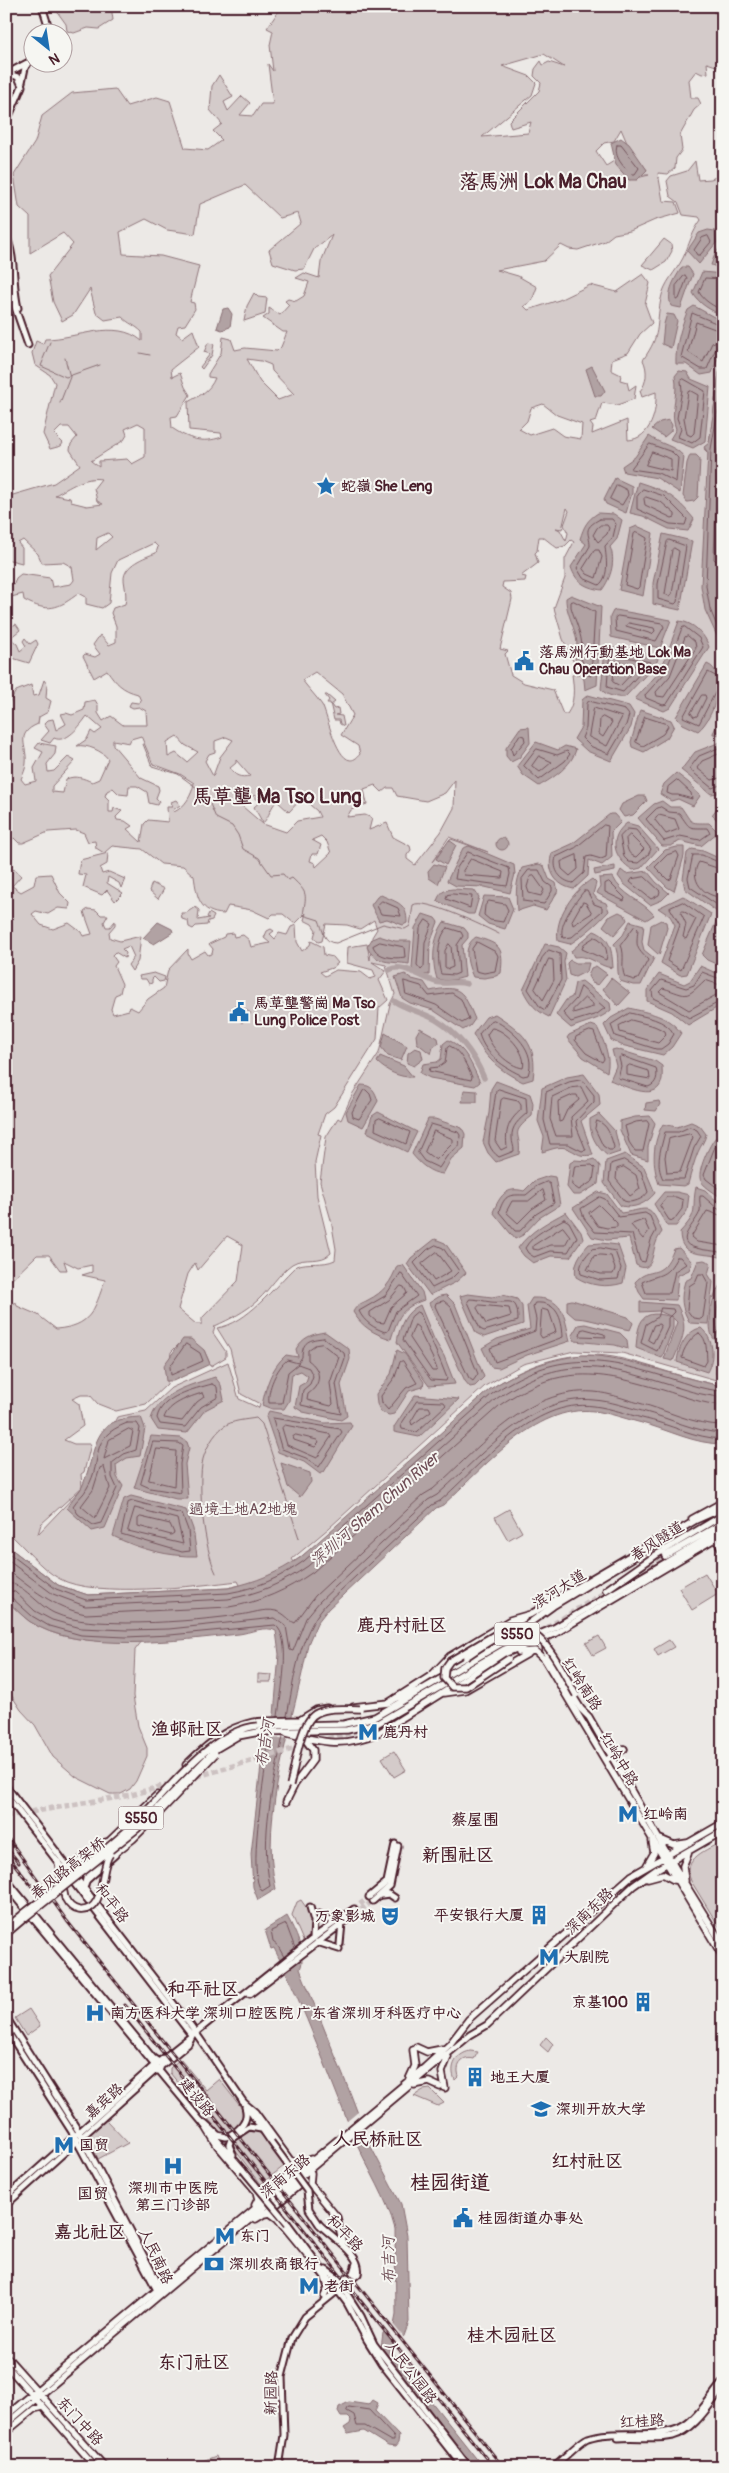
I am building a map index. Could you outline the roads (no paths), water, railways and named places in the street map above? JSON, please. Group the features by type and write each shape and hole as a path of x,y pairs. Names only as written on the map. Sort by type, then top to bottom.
{"main road":[{"path":"43,7 47,22"},
{"path":"7,73 22,65"},
{"path":"6,123 22,89 22,82 26,72"},
{"path":"7,73 15,75 22,82"},
{"path":"6,101 17,98"},
{"path":"6,235 13,257 12,296 6,302"},
{"path":"6,247 12,296 28,346"},
{"path":"432,1675 450,1656 530,1614 723,1505"},
{"name":"滨河大道","path":"298,1727 344,1724 369,1719 510,1638 553,1606 723,1505"},
{"name":"春风隧道","path":"606,1590 656,1555 723,1515"},
{"name":"春风隧道","path":"664,1556 723,1523"},
{"name":"滨河大道","path":"298,1727 347,1730 378,1723 505,1649 554,1628 723,1529"},
{"path":"72,1880 72,1872 138,1816 205,1746 224,1733 242,1725 269,1721 298,1727 329,1743 363,1739 380,1732 506,1653 556,1633 723,1534"},
{"path":"715,1538 723,1551"},
{"path":"689,1554 704,1540"},
{"path":"633,1582 652,1576"},
{"path":"513,1622 450,1661 444,1668 444,1678 452,1687 463,1688 542,1639"},
{"path":"298,1727 303,1738 310,1744 314,1758 310,1766 294,1784 286,1802 290,1785 304,1728 310,1717 322,1711 379,1707 508,1632 520,1630 528,1631 538,1636 546,1644 589,1717"},
{"name":"红岭南路","path":"556,1633 548,1640 545,1650 605,1744 660,1839 666,1857"},
{"path":"519,1652 532,1650 539,1653"},
{"path":"437,1695 465,1690 523,1654 539,1653"},
{"name":"红岭中路","path":"539,1653 649,1833 666,1857 672,1862 686,1892 723,1957"},
{"path":"396,1698 431,1685 458,1662"},
{"path":"298,1727 319,1709 388,1703"},
{"name":"S550","path":"259,1729 298,1727"},
{"name":"S550","path":"259,1729 282,1732 298,1727"},
{"name":"春风路高架桥","path":"6,1934 148,1819 210,1754 228,1741 259,1729"},
{"name":"春风路高架桥","path":"6,1928 123,1835 213,1744 236,1731 259,1729"},
{"path":"85,1885 86,1880 146,1826 228,1741"},
{"path":"605,1744 616,1750 624,1749"},
{"path":"606,1760 624,1749"},
{"path":"618,1767 618,1758 624,1749"},
{"name":"和平路","path":"6,1786 195,2035 307,2191 309,2209 318,2224 343,2245 356,2263 358,2274 345,2286"},
{"name":"和平路","path":"6,1795 195,2035"},
{"name":"深南东路","path":"410,2084 450,2044 469,2019 639,1871 723,1823"},
{"name":"深南东路","path":"247,2220 326,2149 364,2122 470,2035 488,2025 639,1882 723,1831"},
{"path":"639,1871 650,1862 654,1854 649,1833"},
{"path":"660,1839 674,1845 692,1842"},
{"path":"67,1865 74,1866 109,1841"},
{"path":"87,1892 85,1885 86,1877 128,1843"},
{"path":"58,1862 64,1898 68,1904 76,1909 86,1909 92,1906 98,1897 106,1859 119,1844"},
{"path":"394,1898 386,1894 373,1899 387,1882 396,1845"},
{"path":"103,1847 111,1848 111,1857"},
{"path":"686,1892 683,1866 685,1859 692,1850"},
{"name":"红岭中路","path":"666,1857 666,1865 723,1945"},
{"path":"85,1861 82,1869 87,1872 92,1871"},
{"path":"67,1865 74,1868 79,1866"},
{"path":"639,1882 657,1875 667,1875 686,1892"},
{"name":"建设路","path":"6,1879 156,2060 160,2071 288,2224 339,2292"},
{"name":"建设路","path":"6,1886 156,2060"},
{"path":"310,1908 315,1923 315,1941 339,1947 341,1921 328,1920 319,1914"},
{"name":"嘉宾路","path":"6,2205 156,2060 195,2035 354,1912"},
{"name":"人民南路","path":"6,2017 78,2137 160,2291"},
{"name":"人民南路","path":"6,2029 78,2137"},
{"name":"嘉宾路","path":"6,2198 155,2071 160,2071 161,2066 188,2044 195,2035"},
{"path":"450,2044 432,2052 414,2048 415,2066 410,2084 427,2082 443,2087 442,2069 451,2052"},
{"path":"197,2116 218,2135 226,2137 246,2121 247,2113 243,2102"},
{"path":"243,2102 255,2112 293,2162 307,2161 326,2149"},
{"path":"204,2124 217,2145 256,2191 258,2196 247,2220"},
{"path":"236,2162 230,2148 231,2139 249,2127 257,2127 263,2131"},
{"name":"深南东路","path":"6,2424 47,2386 160,2291 322,2160 350,2133"},
{"path":"265,2214 311,2173 322,2160"},
{"path":"255,2205 286,2177 304,2168"},
{"path":"311,2173 310,2184 337,2217 343,2245"},
{"path":"247,2220 270,2213 278,2218 325,2278 339,2292 345,2286"},
{"path":"321,2267 341,2281 353,2273 356,2263"},
{"path":"324,2296 328,2288 325,2278"},
{"name":"人民公园路","path":"345,2286 345,2291 361,2316 371,2339 469,2467"},
{"name":"新园路","path":"279,2467 284,2435 282,2376 290,2343 301,2322 339,2292"},
{"name":"人民公园路","path":"339,2292 377,2356 463,2467"},
{"path":"6,2356 26,2385 24,2398 19,2405"},
{"path":"6,2364 26,2385 47,2386 45,2406 34,2409 6,2432"},
{"name":"红桂路","path":"558,2467 586,2438 638,2432 661,2433 678,2429 693,2418 723,2382"},
{"name":"东门中路","path":"26,2385 96,2467"},
{"name":"红桂路","path":"553,2467 588,2441 638,2436 662,2437 678,2434 692,2425 723,2388"},
{"name":"深南东路","path":"6,2416 19,2405 36,2396"},
{"name":"东门中路","path":"45,2406 105,2467"}],"water":[{"path":"621,138 629,144 647,170 637,180 629,180 616,165 611,143"},
{"path":"708,230 715,231 716,243 699,264 687,251 699,233"},
{"path":"723,243 723,266 711,265 715,254"},
{"path":"682,267 688,267 693,274 681,308 671,306 670,290"},
{"path":"702,272 723,274 723,315 706,307 693,293"},
{"path":"694,306 723,322 723,345 712,373 701,375 686,364 676,364 676,351 681,330 688,310"},
{"path":"228,308 232,314 230,327 222,330 217,328 223,309"},
{"path":"667,314 674,315 677,321 671,348 662,344"},
{"path":"723,362 723,527 720,583 723,607 723,649 705,610 701,586 708,453 704,447 709,443 719,373"},
{"path":"592,366 605,391 601,396 595,396 586,369"},
{"path":"679,371 687,372 691,379 710,387 705,441 693,448 670,439 676,429 673,417 676,390 675,376"},
{"path":"669,420 672,425 671,431 664,437 652,429 660,422"},
{"path":"649,436 672,447 684,457 680,493 657,478 624,472 622,466 635,457"},
{"path":"690,455 696,455 700,459 698,497 694,501 687,502 683,496 687,463"},
{"path":"615,478 632,486 632,493 626,513 606,504 604,500"},
{"path":"638,482 656,488 669,495 681,505 694,519 688,531 669,529 643,516 630,513"},
{"path":"598,513 614,514 622,520 617,539 610,547 613,558 612,569 602,590 583,584 576,577 571,567 586,544 580,539 585,527 591,518"},
{"path":"637,526 653,533 643,596 619,590 630,529"},
{"path":"663,534 692,541 680,610 653,604 653,583"},
{"path":"571,595 601,607 597,685 585,690 584,680 574,655 577,642 576,635 566,605 566,598"},
{"path":"613,611 671,620 660,648 611,637 610,617"},
{"path":"679,621 694,626 705,638 709,647 670,708 664,711 635,699 661,670"},
{"path":"608,647 659,656 656,664 625,697 612,696 601,689 604,660"},
{"path":"707,664 714,669 717,676 717,696 709,717 698,731 683,724 676,717"},
{"path":"588,695 629,706 634,714 631,727 611,761 587,751 574,739 581,727 582,700"},
{"path":"640,710 671,720 674,726 667,738 644,752 632,747 631,742"},
{"path":"723,713 723,735 713,734 713,733"},
{"path":"529,727 530,743 519,758 511,762 506,756 506,748 520,728"},
{"path":"723,741 723,786 718,793 711,794 681,770 695,752"},
{"path":"536,742 558,750 565,746 576,749 566,766 539,786 523,775 517,766"},
{"path":"676,773 689,783 700,796 693,806 678,799 671,801 660,794 664,784"},
{"path":"639,796 645,796 647,801 633,815 624,817 619,810 622,804"},
{"path":"723,800 723,825 712,815"},
{"path":"662,801 670,807 681,807 690,820 697,823 709,823 718,832 701,846 680,841 671,846 662,846 638,818 654,804"},
{"path":"610,814 614,814 621,822 611,832 612,857 602,865 589,860 588,876 574,889 562,885 554,877 550,866 552,853 572,844"},
{"path":"627,823 638,826 658,849 641,868 633,870 621,860 615,848 617,835"},
{"path":"500,838 504,838 508,844 504,850 500,850 496,846 496,842"},
{"path":"449,840 456,845 446,865 436,859"},
{"path":"469,846 514,865 515,874 510,893 485,887 456,886 447,881 463,848"},
{"path":"684,847 684,856 674,891 667,887 648,867 665,850"},
{"path":"692,849 703,851 723,860 723,903 720,911 716,911 685,889 683,879 687,853"},
{"path":"434,864 445,867 438,884 429,878 428,871"},
{"path":"539,864 544,866 549,879 556,883 558,891 546,910 533,906 517,911 517,884 522,868"},
{"path":"615,866 615,871 595,875 594,870"},
{"path":"621,870 626,874 647,871 669,893 662,900 650,905 624,884 618,876"},
{"path":"613,877 621,889 654,915 646,920 597,893 600,887 599,878"},
{"path":"592,879 596,883 593,894 598,900 606,903 609,911 570,944 558,941 559,923 566,906 578,891"},
{"path":"453,889 474,890 479,897 474,914 468,914 437,901 443,892"},
{"path":"381,895 397,902 403,907 407,916 407,923 403,925 387,919 379,921 371,905"},
{"path":"484,896 508,897 513,909 505,929 488,924 478,916"},
{"path":"683,896 711,914 687,974 680,975 661,963 675,925 670,916 658,908"},
{"path":"619,912 625,915 627,920 614,935 603,926 609,917"},
{"path":"423,914 435,918 438,922 430,943 429,975 417,974 412,968 415,928"},
{"path":"661,920 666,922 667,928 659,955 648,945 651,925"},
{"path":"630,921 644,925 642,942 644,950 654,958 641,985 620,981 619,976 617,953 614,944 623,935"},
{"path":"158,922 172,929 173,932 154,944 143,938"},
{"path":"444,922 464,928 468,933 468,938 462,945 465,977 451,980 437,979 434,949 437,935"},
{"path":"716,922 723,922 723,967 707,960 702,955"},
{"path":"594,931 604,937 610,946 613,968 585,957 574,957 571,951"},
{"path":"379,936 395,941 411,941 409,964 385,961 375,957 367,947 372,939"},
{"path":"476,937 490,942 499,948 502,957 501,973 496,976 473,977 469,967 467,950"},
{"path":"545,944 559,947 566,953 564,962 566,980 549,1017 533,1006 523,990"},
{"path":"570,960 576,963 589,963 587,971 575,977 569,975 567,963"},
{"path":"596,966 607,974 598,985 592,983 588,976 591,968"},
{"path":"700,966 723,976 723,1004 688,1025 672,1012 647,1001 647,990 659,974 684,984 690,981"},
{"path":"405,974 412,979 424,982 430,991 448,988 460,992 464,996 475,1019 470,1026 463,1030 433,1010 410,1003 402,998 395,977"},
{"path":"611,978 630,993 618,1006 603,989"},
{"path":"582,981 610,1003 611,1010 597,1019 571,1028 556,1015 566,1000 572,997 575,983"},
{"path":"629,1008 664,1018 676,1027 681,1033 672,1047 663,1055 621,1045 611,1040 604,1025 611,1018"},
{"path":"495,1014 521,1033 531,1048 534,1067 533,1079 523,1082 507,1073 488,1057 478,1043 473,1034 486,1017"},
{"path":"591,1025 597,1027 604,1044 608,1060 607,1072 583,1057 567,1038 569,1035"},
{"path":"420,1028 438,1038 439,1043 433,1047 431,1054 417,1043 416,1035"},
{"path":"385,1033 407,1046 401,1060 388,1056 381,1047"},
{"path":"448,1040 459,1047 468,1058 480,1082 475,1086 430,1078 420,1073 423,1064 437,1062 441,1059 443,1044"},
{"path":"415,1048 421,1050 423,1059 414,1066 407,1063 408,1053"},
{"path":"616,1049 655,1061 662,1066 662,1081 658,1089 645,1092 610,1080 616,1066 612,1050"},
{"path":"380,1056 404,1066 413,1077 398,1075 385,1068 377,1062"},
{"path":"584,1074 599,1094 600,1105 581,1121 593,1155 581,1155 566,1148 554,1148 542,1152 544,1137 538,1121 542,1088 567,1077"},
{"path":"496,1081 530,1094 533,1103 532,1116 518,1131 519,1154 496,1162 488,1153 483,1142 489,1113 491,1089"},
{"path":"361,1085 373,1089 378,1101 363,1127 348,1120 346,1112"},
{"path":"464,1090 477,1091 477,1102 462,1102"},
{"path":"659,1101 660,1104 656,1111 645,1110 646,1103"},
{"path":"378,1112 417,1132 407,1152 367,1132 372,1116"},
{"path":"599,1114 615,1131 620,1152 608,1156 594,1140 590,1119"},
{"path":"650,1116 655,1123 648,1147 648,1160 631,1155 620,1130 620,1121"},
{"path":"428,1119 435,1119 462,1128 465,1134 464,1148 451,1159 443,1174 434,1172 426,1167 412,1154"},
{"path":"691,1122 700,1126 706,1134 688,1184 684,1186 659,1184 654,1154 659,1131 663,1124 677,1127"},
{"path":"716,1137 723,1139 723,1199 705,1186 700,1177 704,1158"},
{"path":"625,1154 644,1167 655,1193 644,1203 626,1207 621,1206 604,1183 606,1161"},
{"path":"594,1159 600,1166 598,1184 580,1195 573,1195 567,1187 570,1163 575,1160 587,1161"},
{"path":"549,1176 555,1177 560,1205 539,1218 523,1235 515,1239 493,1212 498,1201 508,1191 524,1191 534,1181"},
{"path":"696,1187 705,1190 723,1207 723,1258 689,1251 681,1241 680,1232 693,1215"},
{"path":"598,1192 607,1194 621,1213 648,1209 654,1215 662,1232 656,1242 649,1265 642,1267 636,1265 629,1238 607,1240 592,1237 573,1208"},
{"path":"664,1192 677,1192 689,1195 687,1211 676,1226 667,1226 654,1204"},
{"path":"566,1212 581,1232 583,1239 570,1257 551,1256 533,1263 524,1256 518,1248 528,1236"},
{"path":"435,1239 445,1243 466,1273 456,1282 430,1295 407,1264 411,1258"},
{"path":"589,1244 618,1245 626,1268 623,1283 599,1285 576,1277 576,1263 583,1251"},
{"path":"679,1248 692,1262 689,1270 678,1275 676,1300 644,1299 635,1282 640,1277 665,1266 674,1249"},
{"path":"704,1260 711,1263 708,1274 713,1282 708,1324 690,1323 682,1303 683,1287 685,1281 691,1278 698,1261"},
{"path":"403,1265 422,1292 424,1300 405,1310 398,1319 391,1339 369,1329 360,1322 353,1312 358,1306 383,1290 397,1266"},
{"path":"721,1284 723,1284 723,1348 712,1336 710,1324 713,1301"},
{"path":"468,1294 492,1297 503,1295 517,1299 522,1306 523,1324 484,1337 476,1333 460,1296"},
{"path":"446,1295 455,1304 484,1377 475,1386 470,1387 465,1381 429,1303 440,1296"},
{"path":"532,1298 543,1298 557,1304 564,1316 570,1341 527,1355 499,1368 491,1367 482,1348 497,1339 530,1329 527,1306"},
{"path":"572,1300 628,1317 633,1323 630,1330 575,1318 567,1311 567,1301"},
{"path":"640,1302 677,1305 684,1327 682,1340 673,1361 664,1359 677,1322 673,1318 673,1328 662,1358 636,1348 640,1324 648,1315 672,1317 659,1311 640,1312"},
{"path":"420,1305 455,1384 429,1386 397,1342 407,1315"},
{"path":"585,1324 620,1333 627,1340 628,1349 615,1345 575,1341 572,1335 578,1325"},
{"path":"701,1328 709,1338 712,1349 710,1367 707,1372 677,1362 684,1340 691,1332"},
{"path":"325,1332 349,1349 350,1359 341,1385 347,1416 341,1420 303,1412 295,1407 299,1386 306,1382 308,1376 301,1371 292,1374 289,1401 284,1409 272,1409 262,1405 270,1378 281,1360 286,1355 298,1357 296,1349 305,1339"},
{"path":"183,1339 191,1339 204,1350 210,1364 173,1381 166,1381 164,1365"},
{"path":"397,1350 405,1354 424,1382 423,1387 409,1391 394,1414 389,1415 381,1412 377,1404 376,1394 391,1374"},
{"path":"582,1355 618,1359 723,1386 723,1444 702,1442 642,1423 594,1411 572,1412 551,1418 531,1428 492,1458 328,1609 317,1623 308,1644 280,1767 272,1830 272,1861 276,1889 258,1900 253,1887 251,1854 262,1757 261,1740 274,1715 279,1654 276,1631 263,1629 215,1637 131,1642 102,1642 50,1632 29,1621 6,1600 6,1545 58,1585 88,1595 228,1588 248,1583 284,1568 301,1557 489,1390 522,1371 556,1360"},
{"path":"723,1355 723,1375 716,1374 717,1363"},
{"path":"215,1377 221,1385 224,1400 205,1410 187,1433 158,1430 151,1419 161,1402 177,1391"},
{"path":"415,1395 459,1399 419,1437 394,1432 394,1427"},
{"path":"269,1411 325,1423 350,1422 352,1426 324,1472 320,1474 304,1462 278,1452 266,1417"},
{"path":"141,1417 145,1428 140,1456 127,1458 116,1465 117,1477 123,1486 105,1528 92,1531 67,1508 83,1486 99,1436 113,1423"},
{"path":"151,1436 181,1438 187,1442 189,1448 185,1464 188,1499 176,1499 134,1488"},
{"path":"281,1463 310,1473 311,1482 300,1497 288,1487"},
{"path":"131,1496 186,1510 193,1529 197,1556 154,1551 133,1545 113,1536 124,1499"},
{"path":"287,1916 301,1950 302,1963 300,1969 369,2143 401,2204 407,2236 409,2322 404,2336 394,2347 393,2353 483,2467 471,2467 381,2348 383,2333 394,2325 396,2315 395,2229 383,2195 356,2142 297,1995 274,1948 271,1949 265,1930"},
{"path":"373,2400 378,2403 375,2411 399,2436 395,2447 388,2446 364,2431 348,2434 344,2428 350,2424 351,2420 348,2417 341,2417 338,2412 339,2407 349,2402 369,2405"}],"waterway":[{"path":"43,359 50,342"},
{"path":"140,353 150,355"},
{"path":"60,403 70,377 65,358"},
{"path":"43,361 41,366 66,377 100,365"},
{"path":"143,744 152,766 178,774 197,788 210,804 216,818 232,826 238,835 243,849 259,858 271,875 283,874 288,880 292,878 297,883 305,895 303,915 319,920 328,941 336,943 383,924 405,929 410,926 413,905 419,904 429,905 455,914 499,934"},
{"path":"389,970 394,968 406,969 436,982 467,984"},
{"path":"394,1001 404,1007 431,1017 452,1032 465,1045 476,1061 484,1078"},
{"path":"216,1573 205,1533 201,1500 201,1471 204,1455 216,1433 231,1423 256,1418 262,1424 299,1538"}],"tunnel":[{"path":"540,1632 665,1556"},
{"path":"386,1721 425,1701"},
{"path":"6,1816 131,1795 356,1731"},
{"path":"354,1909 369,1897"},
{"path":"355,1914 373,1901"}],"railway":[{"path":"6,1835 67,1921 503,2467"},
{"path":"6,1847 19,1863"},
{"path":"11,1860 45,1903"},
{"path":"125,2005 493,2467"}],"place":[{"name":"蛇嶺 She Leng","path":"326,486"},
{"name":"落馬洲行動基地 Lok Ma Chau Operation Base","path":"524,661"},
{"name":"馬草壟警崗 Ma Tso Lung Police Post","path":"239,1012"},
{"name":"鹿丹村","path":"368,1732"},
{"name":"红岭南","path":"628,1814"},
{"name":"平安银行大厦","path":"539,1915"},
{"name":"万象影城","path":"390,1916"},
{"name":"大剧院","path":"549,1957"},
{"name":"京基100","path":"643,2002"},
{"name":"南方医科大学 深圳口腔医院 广东省深圳牙科医疗中心","path":"95,2013"},
{"name":"地王大厦","path":"475,2077"},
{"name":"深圳开放大学","path":"541,2109"},
{"name":"国贸","path":"64,2145"},
{"name":"深圳市中医院 第三门诊部","path":"173,2166"},
{"name":"桂园街道办事处","path":"463,2218"},
{"name":"东门","path":"225,2236"},
{"name":"深圳农商银行","path":"214,2264"},
{"name":"老街","path":"309,2286"}],"district":[{"name":"落馬洲 Lok Ma Chau","path":"543,181"},
{"name":"馬草壟 Ma Tso Lung","path":"277,796"},
{"name":"鹿丹村社区","path":"402,1625"},
{"name":"渔邨社区","path":"187,1729"},
{"name":"蔡屋围","path":"475,1819"},
{"name":"新围社区","path":"458,1855"},
{"name":"和平社区","path":"203,1989"},
{"name":"人民桥社区","path":"378,2139"},
{"name":"红村社区","path":"587,2161"},
{"name":"桂园街道","path":"450,2182"},
{"name":"国贸","path":"93,2193"},
{"name":"嘉北社区","path":"90,2232"},
{"name":"桂木园社区","path":"512,2335"},
{"name":"东门社区","path":"194,2362"}],"park label":[{"name":"過境土地A2地塊","path":"243,1509"}],"water label":[{"name":"深圳河 Sham Chun River","path":"374,1509"},
{"name":"布吉河","path":"264,1743"},
{"name":"布吉河","path":"388,2260"}]}
